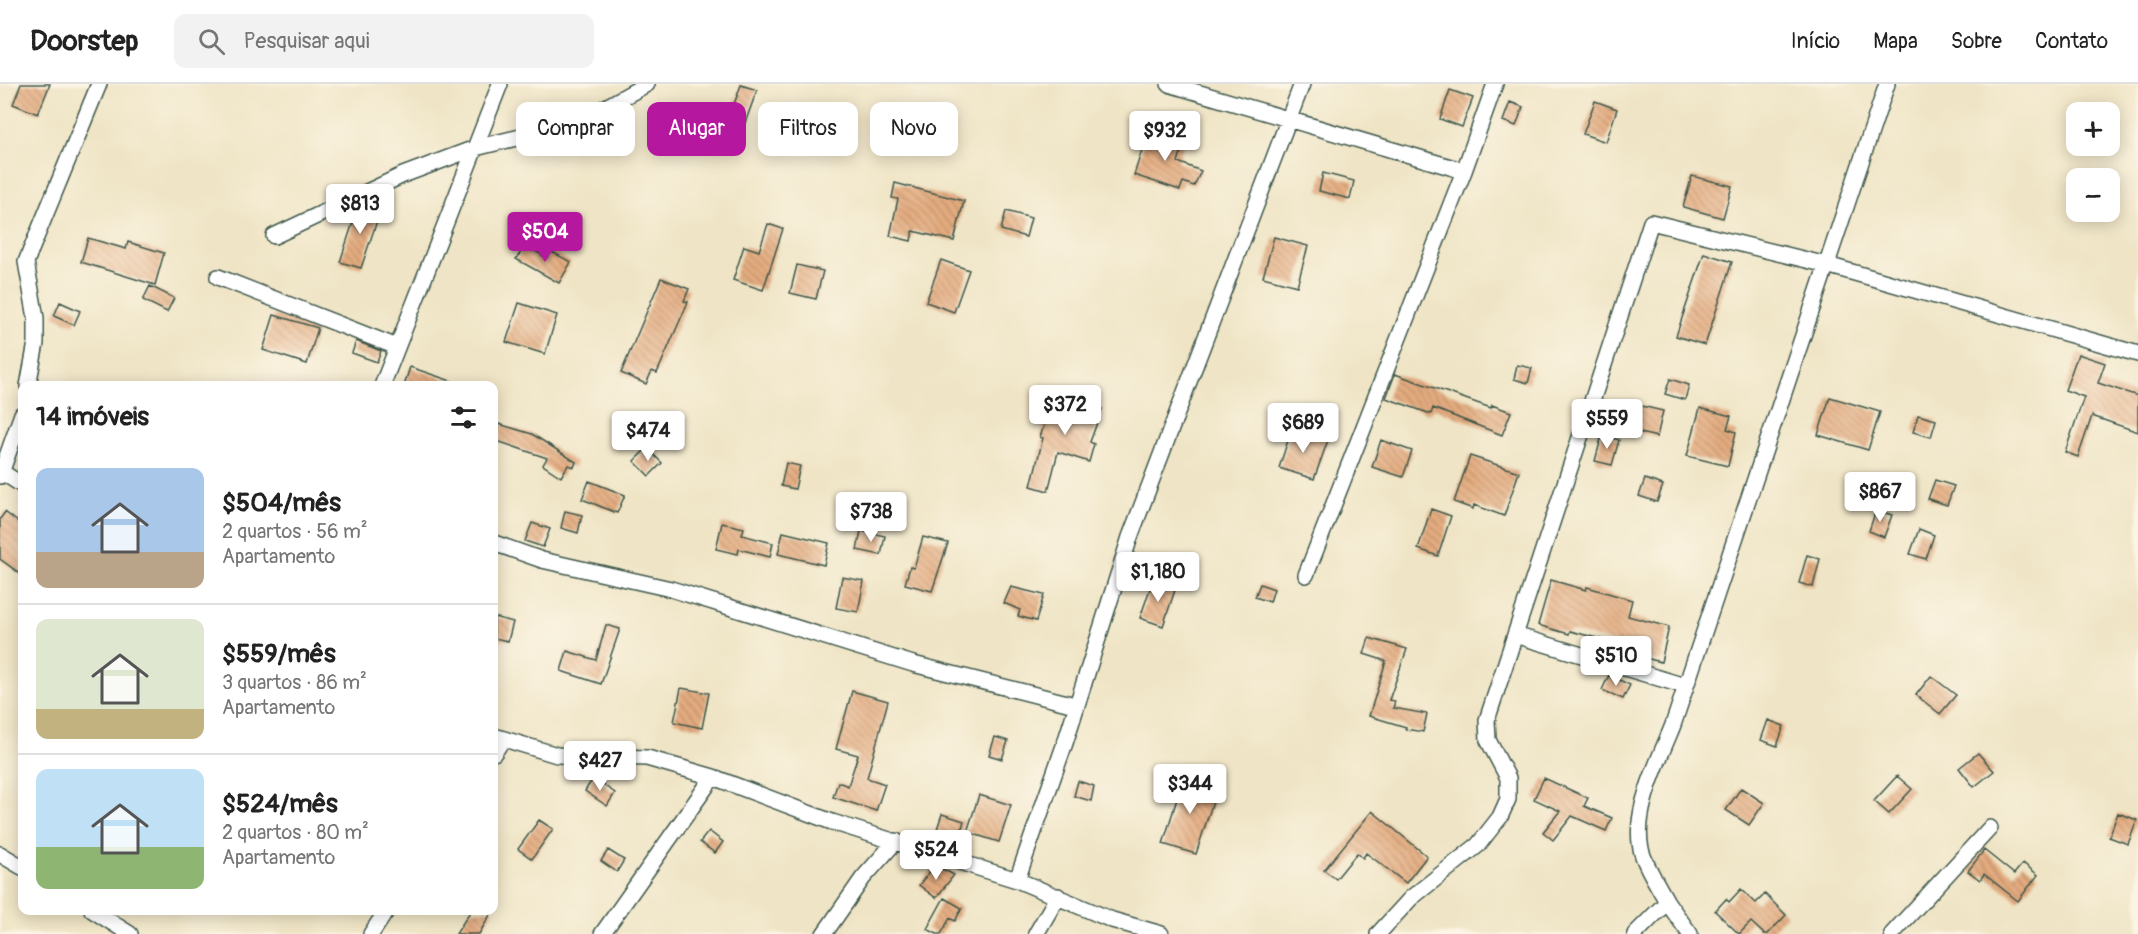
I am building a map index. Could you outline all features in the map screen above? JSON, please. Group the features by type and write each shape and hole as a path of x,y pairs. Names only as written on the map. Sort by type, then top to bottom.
{"street":[{"path":"29,381 36,343 36,318 26,261 99,84"},
{"path":"384,381 500,84"},
{"path":"274,236 403,175 475,148 549,130 586,117 647,84"},
{"path":"1169,84 1464,171"},
{"path":"1017,880 1065,742 1130,537 1302,84"},
{"path":"1306,575 1464,171 1495,84"},
{"path":"1690,934 1667,902 1643,854 1641,831 1644,797 1673,725 1887,84"},
{"path":"1378,934 1411,898 1478,845 1500,817 1508,799 1508,778 1488,740 1487,720 1651,222 1827,265 2138,354"},
{"path":"218,277 397,347"},
{"path":"18,425 1,474 18,483"},
{"path":"498,544 542,560 671,589 913,664 1075,705"},
{"path":"1515,635 1685,686"},
{"path":"498,737 557,755 647,758 713,777 832,822 1017,880 1112,920 1161,934"},
{"path":"602,934 713,777"},
{"path":"1892,934 1990,828"},
{"path":"824,934 863,878 896,841"},
{"path":"0,854 18,865"},
{"path":"1036,934 1058,896"},
{"path":"1635,934 1667,902"},
{"path":"100,915 130,934"},
{"path":"371,934 384,915"}],"building":[{"path":"21,84 50,84 38,114 13,104"},
{"path":"741,85 757,90 746,120 746,102 735,102"},
{"path":"1450,90 1473,98 1462,127 1440,119"},
{"path":"1595,101 1617,109 1606,142 1583,134"},
{"path":"1510,102 1523,107 1516,126 1503,121"},
{"path":"1148,131 1185,140 1178,162 1201,171 1194,186 1183,182 1180,190 1134,175"},
{"path":"1323,173 1354,181 1350,199 1319,191"},
{"path":"1692,176 1732,186 1723,218 1683,207"},
{"path":"895,183 964,201 954,241 913,231 911,241 890,236 898,199 892,198"},
{"path":"365,204 381,209 361,268 340,262 358,207"},
{"path":"1006,211 1031,218 1026,237 1001,230"},
{"path":"768,224 783,229 763,290 733,280 744,246 759,251"},
{"path":"1274,237 1308,246 1297,286 1263,277"},
{"path":"88,238 126,249 128,242 164,253 155,285 81,262"},
{"path":"526,245 546,258 550,251 571,262 559,283 516,259"},
{"path":"1704,253 1732,262 1705,345 1676,336"},
{"path":"941,260 969,270 954,312 926,302"},
{"path":"797,265 823,271 816,299 790,293"},
{"path":"661,278 689,289 684,301 688,302 657,373 652,371 646,384 621,373"},
{"path":"150,286 174,298 167,312 143,300"},
{"path":"60,302 80,311 74,325 54,316"},
{"path":"519,303 557,315 545,354 506,342"},
{"path":"274,315 318,328 307,364 263,350"},
{"path":"356,341 381,351 377,362 352,353"},
{"path":"2078,354 2105,363 2098,383 2138,396 2138,432 2092,416 2078,457 2065,452 2084,397 2065,390"},
{"path":"1517,365 1532,368 1528,383 1514,379"},
{"path":"410,367 451,381 406,381"},
{"path":"1395,374 1491,408 1492,405 1511,412 1502,435 1433,408 1431,414 1386,398"},
{"path":"1670,379 1689,385 1685,400 1665,394"},
{"path":"1056,392 1102,409 1090,442 1094,444 1089,462 1058,452 1048,491 1031,486 1043,438 1040,437"},
{"path":"1830,397 1880,412 1868,450 1818,435"},
{"path":"1625,402 1663,411 1657,437 1619,428"},
{"path":"1700,408 1731,416 1727,429 1736,432 1728,466 1687,456"},
{"path":"1918,415 1936,420 1931,437 1913,432"},
{"path":"499,424 532,434 576,462 574,467 568,465 561,477 543,465 547,458 498,441"},
{"path":"1292,428 1328,440 1314,479 1279,468"},
{"path":"1602,435 1619,440 1612,465 1595,461"},
{"path":"1381,440 1412,451 1403,477 1372,467"},
{"path":"647,448 662,463 649,476 634,461"},
{"path":"1470,456 1519,472 1504,516 1474,505 1473,509 1454,502"},
{"path":"786,463 800,466 795,489 781,486"},
{"path":"1645,479 1663,485 1657,502 1639,496"},
{"path":"1935,480 1954,486 1947,505 1928,499"},
{"path":"589,481 625,495 617,513 582,499"},
{"path":"1431,509 1451,516 1438,556 1418,549"},
{"path":"1876,510 1892,515 1884,537 1869,531"},
{"path":"565,511 582,515 578,533 561,528"},
{"path":"5,512 18,522 18,572 0,559 0,519"},
{"path":"532,523 550,529 543,547 525,541"},
{"path":"722,523 744,528 742,535 773,543 770,557 739,549 738,554 716,549"},
{"path":"1919,529 1934,535 1926,559 1910,554"},
{"path":"861,531 885,536 881,555 857,550"},
{"path":"783,532 829,543 824,565 778,554"},
{"path":"923,537 948,543 932,591 905,584 910,567 914,568"},
{"path":"1807,555 1820,559 1813,587 1799,583"},
{"path":"842,577 864,581 858,612 836,608"},
{"path":"1153,580 1176,587 1163,626 1140,618"},
{"path":"1551,580 1586,590 1587,587 1632,600 1628,616 1669,627 1661,662 1626,653 1627,646 1538,625"},
{"path":"1260,584 1274,589 1270,602 1255,597"},
{"path":"1011,587 1044,595 1036,621 1018,616 1020,610 1004,603"},
{"path":"498,618 513,622 508,641 498,639"},
{"path":"606,625 620,629 601,684 561,671 567,651 596,660"},
{"path":"1369,638 1407,649 1389,700 1395,701 1393,708 1427,714 1423,732 1405,729 1406,727 1369,716 1386,661 1364,654"},
{"path":"1609,675 1630,685 1623,699 1602,690"},
{"path":"1931,676 1956,695 1940,714 1916,695"},
{"path":"681,688 709,693 702,728 674,722"},
{"path":"852,691 888,701 867,778 885,784 876,811 833,797 838,782 848,786 858,755 836,749"},
{"path":"1768,720 1784,726 1777,746 1761,740"},
{"path":"995,737 1008,741 1002,759 989,755"},
{"path":"1978,753 1994,771 1974,787 1959,768"},
{"path":"1184,776 1218,786 1196,854 1163,844"},
{"path":"1897,776 1912,789 1889,814 1874,801"},
{"path":"593,778 615,793 607,806 585,791"},
{"path":"1544,778 1588,798 1584,806 1612,818 1606,831 1572,816 1553,840 1543,832 1560,811 1534,799"},
{"path":"1078,781 1094,786 1091,801 1074,796"},
{"path":"1741,788 1764,803 1749,825 1726,810"},
{"path":"979,795 1011,805 999,842 967,832"},
{"path":"1372,811 1427,856 1406,883 1366,853 1363,858 1357,853 1336,879 1324,870"},
{"path":"2118,813 2137,820 2128,844 2109,837"},
{"path":"942,814 964,821 957,845 934,838"},
{"path":"539,820 553,829 532,859 518,849"},
{"path":"709,831 723,842 715,853 700,842"},
{"path":"608,850 624,860 617,872 601,861"},
{"path":"1984,850 2014,874 2023,863 2038,875 2018,901 1984,874 1980,880 1968,871"},
{"path":"935,865 954,875 936,898 919,885"},
{"path":"1741,889 1756,903 1765,894 1786,915 1768,934 1764,934 1751,922 1739,934 1715,911 1726,899 1729,902"},
{"path":"944,898 962,908 955,921 950,918 941,934 937,934 927,929"},
{"path":"468,915 490,915 479,934 456,934"}]}
